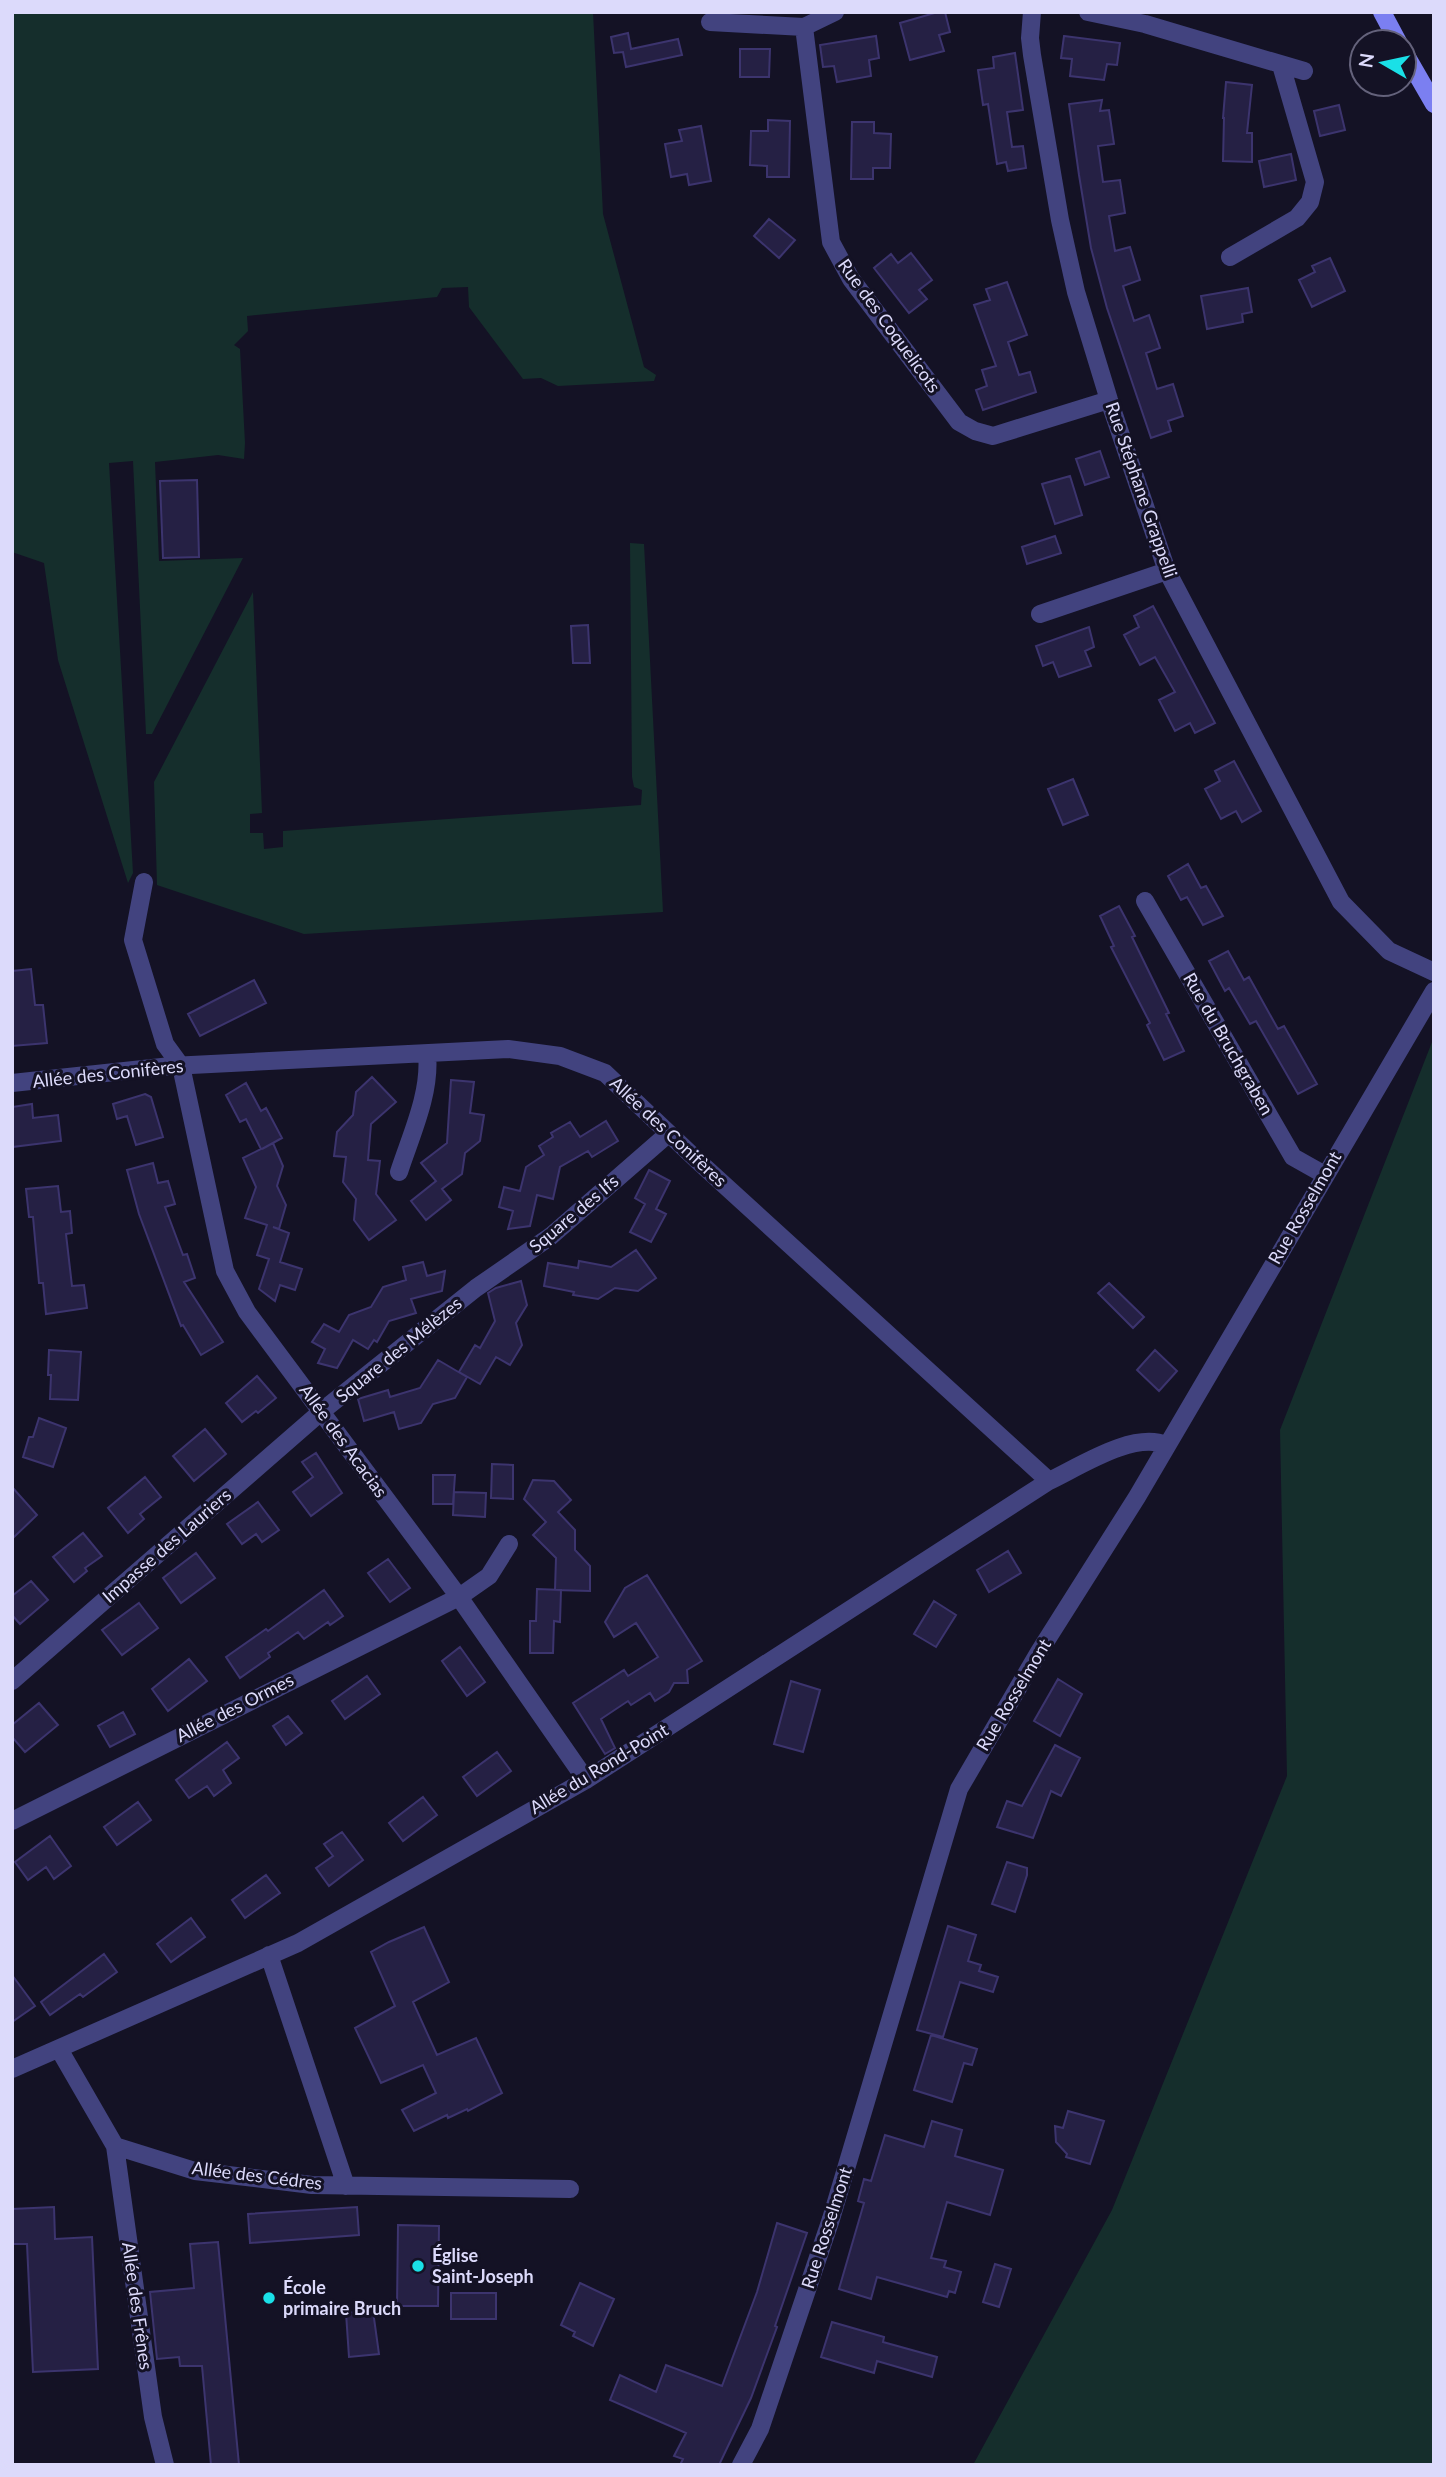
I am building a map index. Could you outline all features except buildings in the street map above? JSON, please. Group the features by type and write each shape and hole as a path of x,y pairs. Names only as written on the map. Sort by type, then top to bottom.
{"main road":[{"path":"1382,12 1391,28"},
{"path":"1418,76 1434,104"}],"street":[{"path":"710,22 804,27 835,12"},
{"name":"Rue Stéphane Grappelli","path":"1032,12 1032,55 1060,220 1076,292 1109,400 1167,571 1342,902 1389,951 1434,972"},
{"path":"1088,12 1145,24 1304,71"},
{"name":"Rue des Coquelicots","path":"804,27 831,242 851,279 959,422 975,431 993,436 1109,400"},
{"path":"1230,257 1297,218 1310,202 1315,182 1282,65"},
{"path":"1040,614 1167,571"},
{"name":"Allée des Acacias","path":"144,882 133,940 165,1044 181,1066 225,1271 247,1312 459,1597 586,1780"},
{"name":"Rue du Bruchgraben","path":"1145,901 1293,1157 1325,1175"},
{"name":"Rue Rosselmont","path":"741,2465 760,2428 831,2219 959,1789 1039,1652 1137,1497 1434,991"},
{"name":"Allée des Conifères","path":"12,1083 181,1066 509,1049 560,1056 605,1073 668,1134 1049,1481"},
{"path":"399,1172 418,1113 428,1069 427,1054"},
{"name":"Square des Ifs","path":"476,1288 551,1236 668,1134"},
{"name":"Square des Mélèzes","path":"322,1411 476,1288"},
{"name":"Impasse des Lauriers","path":"12,1681 322,1411"},
{"name":"Allée du Rond-Point","path":"12,2069 304,1939 586,1780 1049,1481 1116,1448 1157,1441 1166,1445"},
{"name":"Allée des Ormes","path":"12,1821 459,1597 489,1576 509,1544"},
{"name":"Allée des Cédres","path":"270,1955 346,2186"},
{"path":"59,2049 116,2146"},
{"name":"Allée des Cédres","path":"116,2146 195,2171 312,2185 570,2189"},
{"name":"Allée des Frênes","path":"116,2146 153,2417 165,2465"}],"green space":[{"path":"12,12 593,12 603,214 644,367 656,375 654,381 558,386 541,378 523,379 469,307 468,287 442,288 437,297 247,316 248,331 234,345 240,349 244,459 218,455 155,462 159,561 243,558 152,734 146,734 133,461 109,463 133,873 128,883 58,660 44,563 12,552"},
{"path":"630,543 644,544 663,912 304,934 157,885 154,782 253,592 262,813 250,814 250,833 263,833 264,849 283,847 283,831 641,805 642,790 634,787 632,777"},
{"path":"1434,1037 1434,2465 973,2465 1112,2210 1287,1776 1280,1430"}],"place":[{"name":"Église Saint-Joseph","path":"418,2266"},
{"name":"École primaire Bruch","path":"269,2298"}]}
